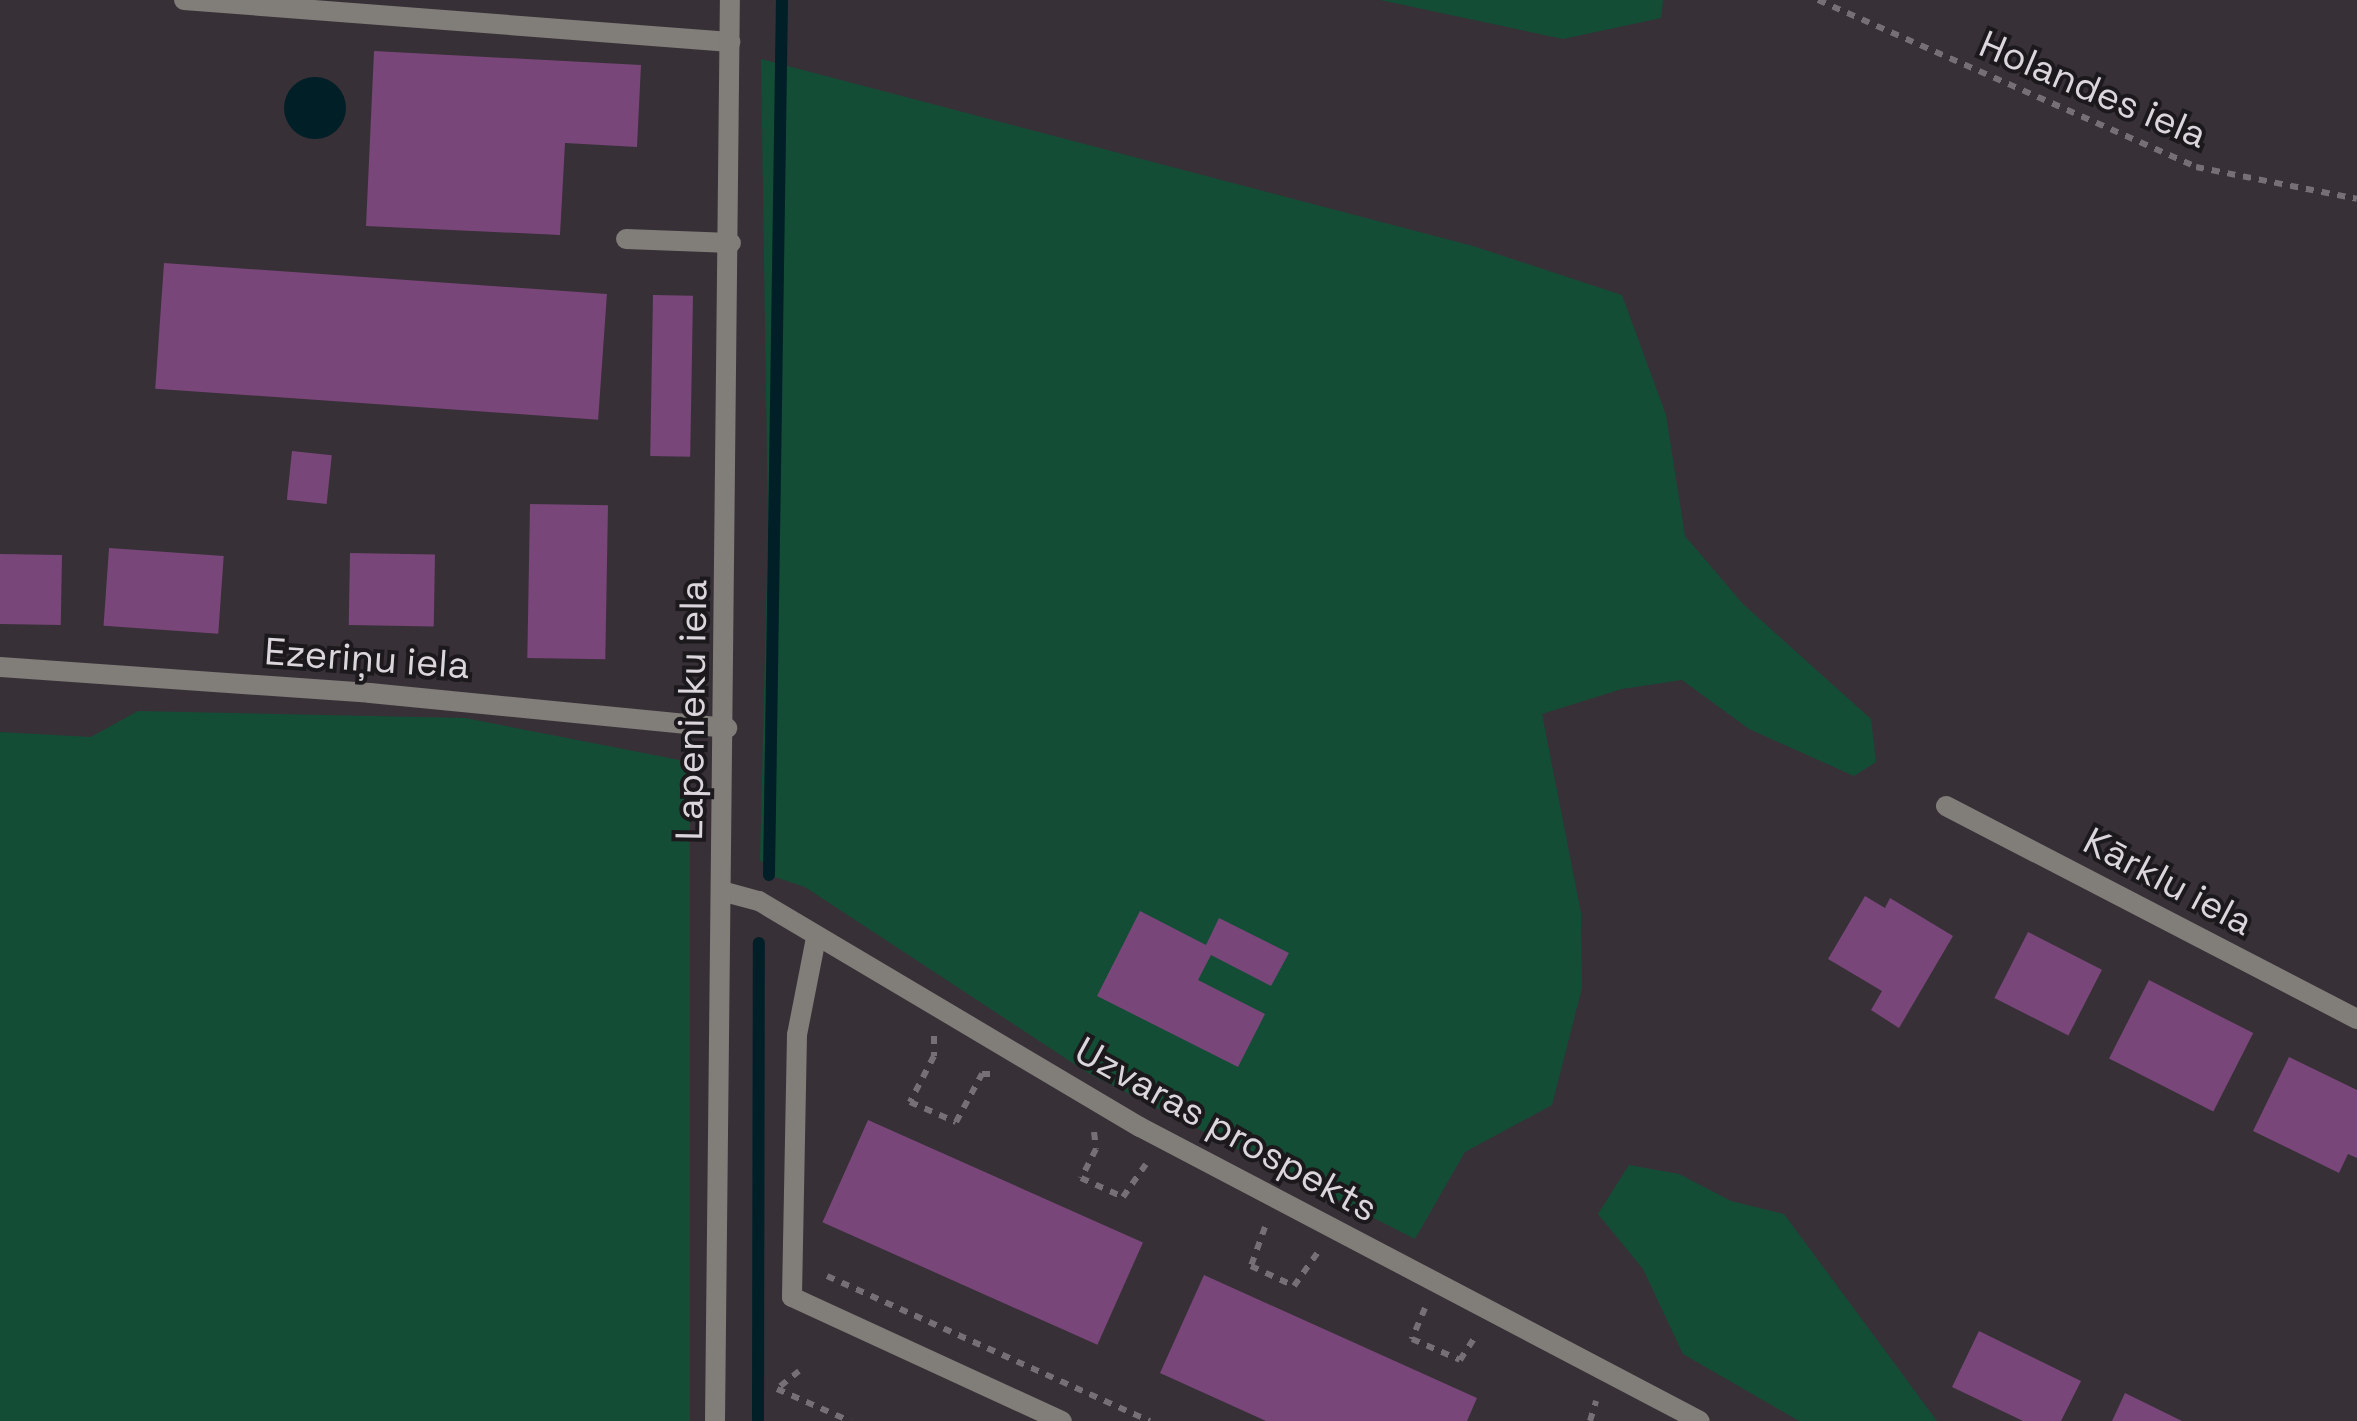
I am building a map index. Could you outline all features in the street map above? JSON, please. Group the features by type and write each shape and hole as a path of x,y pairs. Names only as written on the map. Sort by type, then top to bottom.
{"street":[{"path":"184,0 730,42"},
{"name":"Lapenieku iela","path":"715,1421 716,1056 725,892 727,728 730,0"},
{"path":"626,238 731,244"},
{"name":"Ezeriņu iela","path":"0,667 389,694 727,728"},
{"name":"Kārklu iela","path":"1946,806 2357,1018"},
{"name":"Uzvaras prospekts","path":"725,892 759,901 1140,1126 1700,1421"},
{"path":"816,938 797,1035 792,1297 1062,1421"}],"path":[{"name":"Holandes iela","path":"1818,0 2196,167 2357,200"},
{"path":"922,1026 934,1035 934,1056 910,1102 956,1122 982,1074 998,1074"},
{"path":"1079,1124 1095,1133 1096,1149 1081,1178 1123,1197 1136,1170 1148,1163 1164,1171"},
{"path":"1261,1219 1267,1231 1251,1266 1294,1286 1314,1252 1328,1252"},
{"path":"824,1274 1150,1421"},
{"path":"1419,1300 1426,1311 1412,1339 1460,1360 1470,1338 1483,1332"},
{"path":"800,1371 777,1389 850,1421"},
{"path":"1590,1421 1598,1408 1594,1393"}],"green space":[{"path":"1380,0 1663,0 1661,18 1563,39"},
{"path":"761,59 1473,246 1622,295 1666,415 1685,536 1743,604 1871,719 1876,762 1854,776 1749,729 1682,680 1622,689 1542,714 1581,913 1582,988 1552,1105 1465,1152 1415,1239 1088,1073 805,887 769,875 770,865 760,861 768,528"},
{"path":"138,711 465,718 690,762 690,1421 0,1421 0,732 91,737"},
{"path":"1629,1165 1679,1174 1731,1201 1784,1214 1937,1421 1799,1421 1683,1354 1643,1269 1598,1214"}],"water":[{"path":"315,77 337,86 346,108 337,130 315,139 293,130 284,108 293,86"}],"building":[{"path":"374,51 641,65 637,147 565,143 560,235 366,226"},
{"path":"164,263 607,294 598,420 155,389"},
{"path":"653,295 693,296 690,457 650,456"},
{"path":"292,451 332,455 327,504 287,500"},
{"path":"530,504 608,505 605,659 527,658"},
{"path":"109,548 224,556 218,634 104,626"},
{"path":"350,553 435,554 434,626 349,625"},
{"path":"0,554 62,555 61,625 0,624"},
{"path":"1865,896 1885,908 1890,898 1953,936 1899,1028 1871,1010 1882,991 1828,959"},
{"path":"1140,911 1206,945 1219,918 1289,953 1271,986 1211,955 1198,980 1265,1014 1238,1067 1097,996"},
{"path":"2028,932 2102,970 2068,1036 1994,998"},
{"path":"2149,980 2253,1033 2213,1112 2109,1058"},
{"path":"2289,1057 2357,1090 2357,1158 2348,1154 2339,1173 2253,1131"},
{"path":"868,1120 1143,1242 1097,1345 822,1222"},
{"path":"1204,1275 1477,1398 1467,1421 1266,1421 1160,1373"},
{"path":"1979,1331 2081,1381 2061,1421 2023,1421 1952,1387"},
{"path":"2125,1393 2182,1421 2112,1421"}],"waterway":[{"path":"769,875 782,0"},
{"path":"758,1421 759,943"}]}
